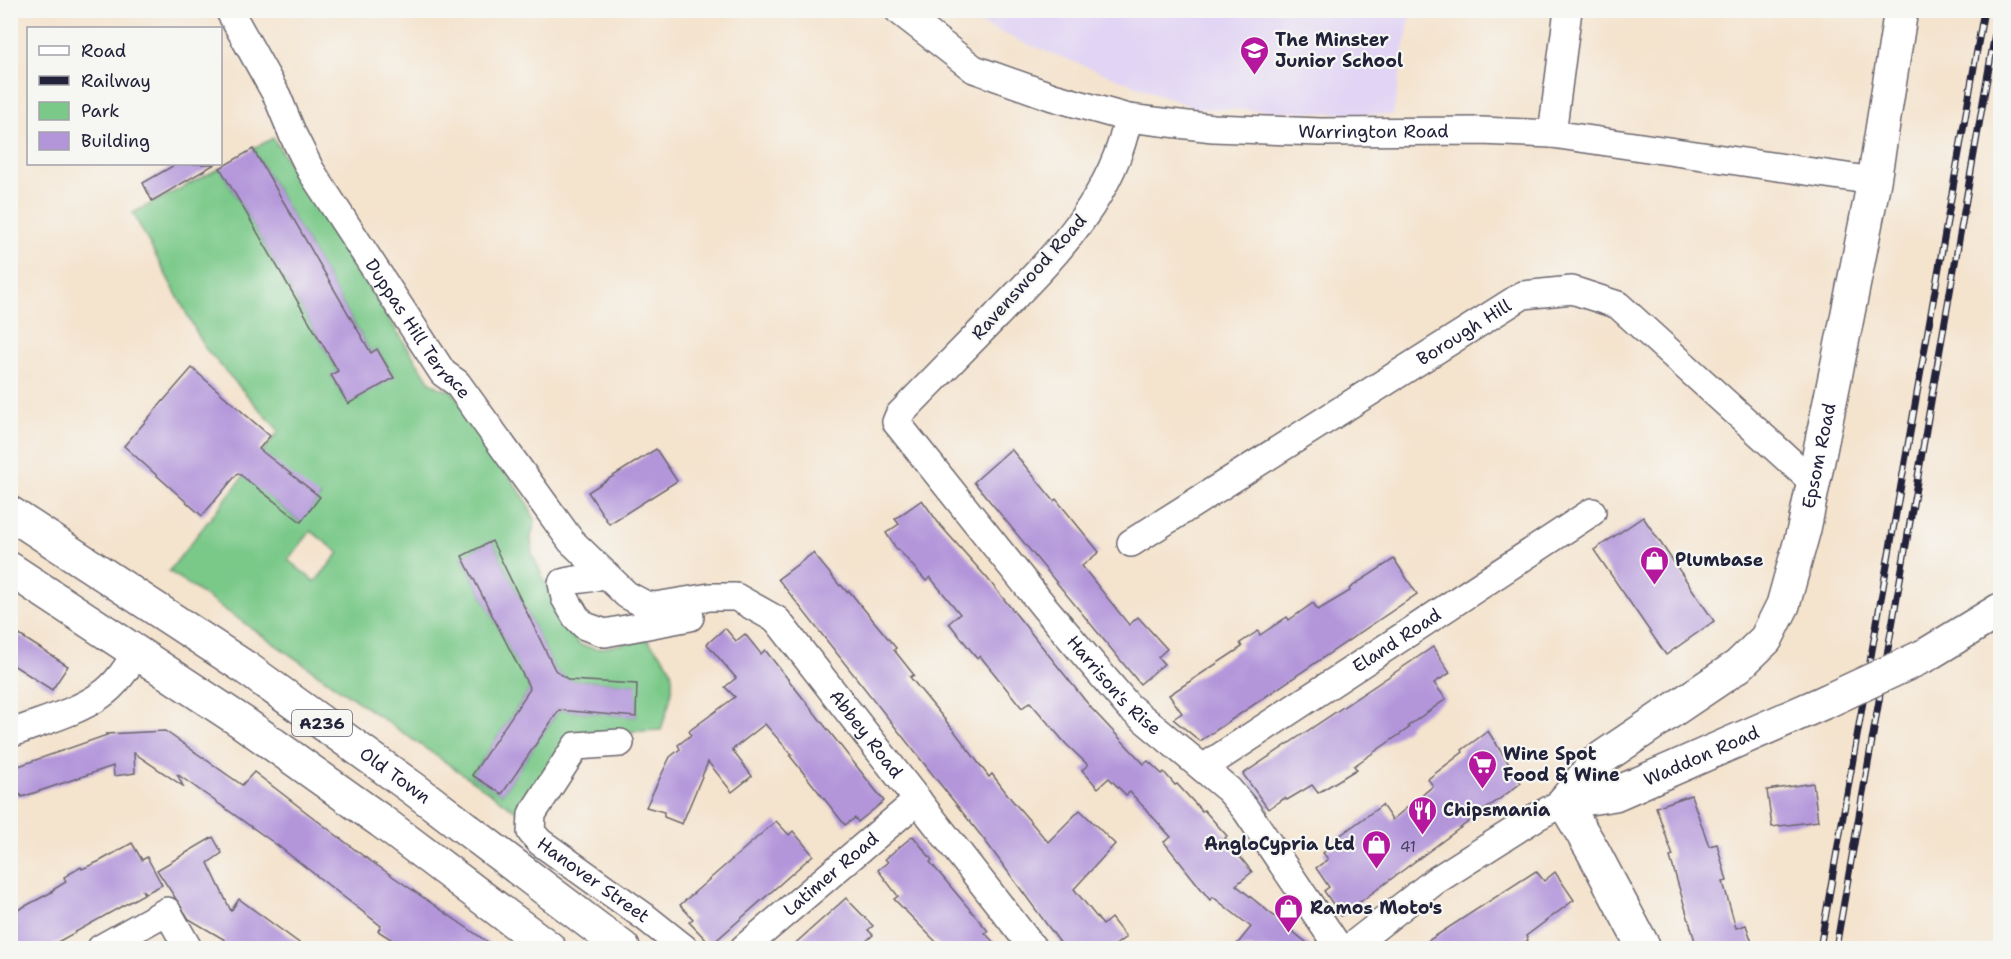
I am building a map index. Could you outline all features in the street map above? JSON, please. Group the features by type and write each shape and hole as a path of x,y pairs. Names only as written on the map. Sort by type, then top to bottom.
{"street":[{"name":"Duppas Hill Terrace","path":"229,10 277,96 292,135 311,171 443,373 458,383 571,541 627,596 645,605 656,606"},
{"name":"Warrington Road","path":"898,10 974,69 1053,97 1128,118 1213,128 1320,132 1481,131 1552,134 1874,181"},
{"path":"1552,134 1568,10"},
{"name":"Epsom Road","path":"1564,802 1596,762 1738,666 1766,639 1784,605 1804,529 1874,181 1901,10"},
{"name":"Ravenswood Road","path":"899,415 1028,283 1081,224 1112,166 1124,138 1128,118"},
{"name":"Borough Hill","path":"1131,543 1523,295 1572,290 1618,305 1813,482"},
{"name":"Harrison's Rise","path":"899,415 897,424 1128,706 1229,790 1246,810 1339,948"},
{"name":"Eland Road","path":"1203,768 1592,512"},
{"name":"Old Town","path":"10,513 246,668 414,789 623,948"},
{"name":"A236","path":"10,569 242,722 381,820 549,948"},
{"path":"604,574 596,578 574,579 562,583 565,598 576,616 585,626 605,633 733,610 749,604"},
{"name":"Abbey Road","path":"656,606 710,597 736,597 777,620 1033,948"},
{"name":"Waddon Road","path":"1349,948 1435,881 1536,817 1564,802 1616,794 1926,655 2001,610"},
{"path":"10,734 101,695 116,681 137,652"},
{"name":"Hanover Street","path":"620,743 576,746 532,814 531,832 540,842 645,917 684,948"},
{"name":"Latimer Road","path":"744,948 918,800"},
{"path":"1564,802 1593,851 1644,948"},
{"path":"101,948 167,911 188,948"}],"shaded area":[{"name":"The Minster Junior School","path":"952,11 1411,11 1393,115 1195,108 1022,42"}],"green space":[{"path":"273,138 429,381 440,388 452,391 527,502 535,521 531,537 532,554 568,632 580,645 597,649 646,639 668,664 672,688 661,730 570,735 519,813 169,571 279,431 205,348 133,213 220,168 338,371 331,375 348,404 394,377 377,349 371,353 253,149","holes":["267,495 320,497 300,522","311,531 339,553 315,582 288,560","492,541 555,670 569,680 636,684 636,717 559,710 502,794 472,775 530,689 462,556"]}],"building":[{"path":"253,149 371,353 377,349 394,378 348,404 331,375 338,371 220,168"},
{"path":"174,165 213,165 152,201 143,183"},
{"path":"192,368 270,436 259,449 320,497 301,522 238,473 202,516 124,446"},
{"path":"656,449 677,481 609,524 588,492"},
{"path":"1011,449 1099,552 1082,566 1129,625 1138,617 1167,649 1158,657 1164,664 1140,684 974,482"},
{"path":"922,500 940,525 987,578 1092,709 1144,764 1148,761 1162,774 1164,772 1202,811 1204,810 1227,836 1225,838 1252,872 1236,885 1313,948 1234,948 1251,927 1213,897 1210,900 1164,842 1171,837 1130,792 1126,795 1109,778 1098,788 1082,770 1088,765 1066,744 1030,702 1022,708 980,656 977,658 949,623 960,614 930,577 926,581 897,550 886,533 899,524 895,519"},
{"name":"Plumbase","path":"1643,517 1714,621 1666,655 1594,550"},
{"path":"492,541 555,670 569,680 637,684 636,717 559,710 502,794 472,775 530,689 462,556"},
{"path":"813,553 840,586 847,592 849,591 896,648 894,650 914,675 910,677 989,777 992,774 1048,842 1080,810 1115,844 1074,889 1103,925 1111,918 1126,937 1111,948 1064,948 986,842 778,579"},
{"path":"1394,559 1417,594 1200,741 1173,719 1182,713 1169,695 1242,647 1240,643 1258,631 1260,635 1287,617 1289,620 1313,603 1318,610 1350,591 1349,589 1360,581"},
{"path":"725,628 736,641 745,634 761,654 765,650 884,801 858,822 855,818 845,825 790,756 792,755 765,724 732,750 752,776 732,792 708,762 682,824 664,817 664,812 646,807 670,757 680,749 678,745 691,735 689,731 735,697 725,687 736,678 707,644"},
{"path":"10,629 68,666 52,690 10,663"},
{"path":"1433,647 1450,673 1434,683 1446,699 1354,766 1357,769 1318,793 1312,785 1268,809 1243,774"},
{"path":"165,731 242,785 254,772 362,855 496,948 405,948 378,931 381,926 277,845 177,774 183,786 134,753 135,773 114,776 113,766 10,799 10,769 106,734"},
{"path":"1488,731 1521,783 1341,916 1324,891 1329,887 1316,868 1328,859 1323,853 1340,841 1338,837 1382,805 1392,820 1433,786 1428,779"},
{"path":"1813,783 1818,821 1772,827 1767,790"},
{"path":"1691,795 1709,846 1717,844 1727,881 1723,882 1736,928 1746,925 1754,948 1687,948 1686,944 1695,941 1670,857 1673,856 1656,807"},
{"path":"776,821 789,835 793,831 813,855 711,945 689,922 693,919 680,905"},
{"path":"913,836 932,860 930,862 988,931 985,933 999,948 942,948 894,899 898,896 878,870 888,862 885,859"},
{"path":"213,837 222,853 208,863 231,911 239,899 306,948 217,948 225,940 189,919 157,870"},
{"path":"132,843 142,860 147,857 162,885 146,893 142,890 144,894 47,948 10,948 10,914 52,892 66,882 64,877 81,867 82,869 100,861"},
{"path":"1536,871 1544,881 1555,872 1574,900 1526,936 1528,940 1516,948 1417,948"},
{"path":"846,898 873,926 868,930 873,935 858,948 790,948"}],"railway":[{"path":"1820,948 1984,10"},
{"path":"1836,948 1999,10"}],"place":[{"name":"The Minster Junior School","path":"1254,76"},
{"name":"Plumbase","path":"1654,586"},
{"name":"Wine Spot Food & Wine","path":"1482,790"},
{"name":"Chipsmania","path":"1422,836"},
{"name":"AngloCypria Ltd","path":"1376,870"},
{"name":"Ramos Moto's","path":"1289,934"}]}
